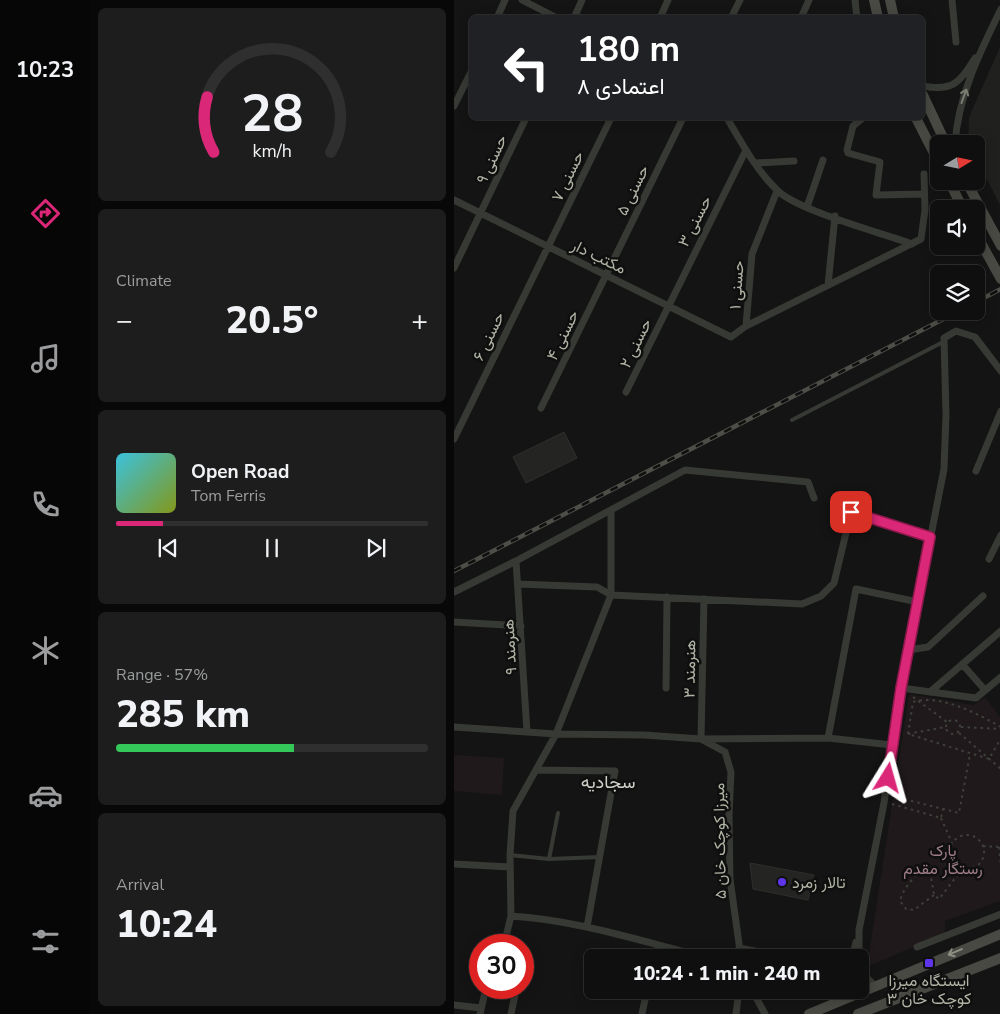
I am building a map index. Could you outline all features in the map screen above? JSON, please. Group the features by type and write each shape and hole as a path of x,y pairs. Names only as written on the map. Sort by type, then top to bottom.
{"main road":[{"path":"874,0 877,15"},
{"path":"890,0 893,15"},
{"path":"925,99 942,135"},
{"path":"917,120 930,145"},
{"path":"971,190 1000,246"},
{"path":"985,251 1000,279"},
{"path":"869,988 1000,934"},
{"path":"858,1014 1000,958"},
{"path":"809,1014 840,999"}],"street":[{"path":"498,15 505,0"},
{"path":"522,0 551,15"},
{"path":"575,15 582,0"},
{"path":"661,15 668,0"},
{"path":"732,15 740,0"},
{"path":"802,15 809,0"},
{"path":"855,0 857,15"},
{"path":"952,0 956,42"},
{"path":"956,135 958,111 983,45 1000,9"},
{"path":"925,86 935,89 949,87 961,81 983,45"},
{"path":"454,106 469,76"},
{"name":"حسنی ۹","path":"454,268 525,120"},
{"name":"حسنی ۷","path":"548,246 610,120"},
{"name":"حسنی ۵","path":"606,275 682,120"},
{"path":"728,120 746,150 778,191 807,207 912,244"},
{"path":"860,120 853,126 847,150 848,153 880,162 876,195 924,194"},
{"name":"حسنی ۳","path":"668,305 746,150"},
{"path":"807,207 823,160"},
{"path":"756,163 794,161"},
{"path":"746,326 921,239 923,235 924,174"},
{"name":"حسنی ۱","path":"746,326 752,254 778,191"},
{"name":"مکتب دار","path":"454,200 731,337 746,326"},
{"path":"828,285 835,216"},
{"name":"حسنی ۶","path":"454,439 548,246"},
{"name":"حسنی ۴","path":"541,408 606,275"},
{"name":"حسنی ۲","path":"626,392 668,305"},
{"path":"854,949 884,803 901,688 944,469 946,415 944,338 956,331 975,337 1000,371"},
{"path":"976,471 1000,411"},
{"path":"454,592 516,561 685,470 808,482 814,498"},
{"path":"506,934 510,916 510,856 513,811 556,734 611,595 611,510"},
{"path":"518,584 597,587 611,595 802,604 821,596 834,583 851,512 930,537"},
{"path":"989,558 1000,536"},
{"name":"هنرمند ۹","path":"516,561 527,732"},
{"path":"828,738 856,589 918,602"},
{"path":"908,650 928,647 983,596"},
{"path":"666,688 667,597"},
{"name":"هنرمند ۳","path":"700,739 704,599"},
{"path":"454,622 521,626"},
{"path":"930,692 1000,631"},
{"path":"962,664 985,690"},
{"path":"901,688 976,698 1000,677"},
{"path":"454,727 556,734 644,735 700,739 828,738 892,745"},
{"name":"میرزا کوچک خان ۵","path":"700,739 725,752 731,772 729,814 730,879 739,948"},
{"path":"536,770 615,771 587,927"},
{"path":"454,864 510,867"},
{"path":"917,947 1000,914"},
{"path":"510,916 540,918 587,927 674,949"},
{"path":"859,930 859,949"},
{"path":"657,949 658,945"},
{"path":"739,948 744,949"},
{"path":"869,981 874,986"},
{"path":"511,1014 514,999"},
{"path":"642,1014 645,999"},
{"path":"736,1014 738,999"},
{"path":"757,999 765,1014"},
{"path":"454,1005 481,1011"}],"lane":[{"path":"792,420 943,342"},
{"path":"550,859 558,813"},
{"path":"510,856 550,859 600,857"}],"path":[{"path":"901,688 947,722"},
{"path":"908,734 912,702 922,699 967,708 1000,728"},
{"path":"947,722 952,720 958,722 961,727"},
{"path":"945,728 947,722"},
{"path":"961,727 1000,728"},
{"path":"945,728 948,733 953,735 958,733 961,727"},
{"path":"908,734 945,728"},
{"path":"958,733 1000,769"},
{"path":"908,734 989,759"},
{"path":"989,759 1000,738"},
{"path":"885,795 959,814 970,754"},
{"path":"884,803 941,818"},
{"path":"944,809 941,818 952,844 950,855 953,862 963,868 971,868 981,862 984,852 983,846 976,837 970,834 961,835 952,844"},
{"path":"983,846 1000,846 1000,866"},
{"path":"934,895 914,910 906,909 900,901 902,894 922,870 929,865 934,895 939,899 963,868"}],"shaded area":[{"path":"1000,47 1001,205 985,176 985,135 968,135 969,117"}],"green space":[{"name":"پارک رستگار مقدم","path":"909,694 974,705 985,697 1000,717 1000,901 945,921 945,933 869,966 869,954"},
{"path":"454,755 504,758 502,795 454,791"}],"building":[{"path":"564,432 577,458 526,483 513,457"},
{"name":"تالار زمرد","path":"750,863 814,875 808,900 753,889"}],"railway":[{"path":"985,297 1001,289"},
{"path":"454,571 942,320"}],"place":[{"name":"تالار زمرد","path":"782,882"},
{"name":"ایستگاه میرزا کوچک خان ۳","path":"929,963"}],"district":[{"name":"سجادیه","path":"608,782"}],"route":[{"path":"851,512 930,537 901,688 888,778"}]}
